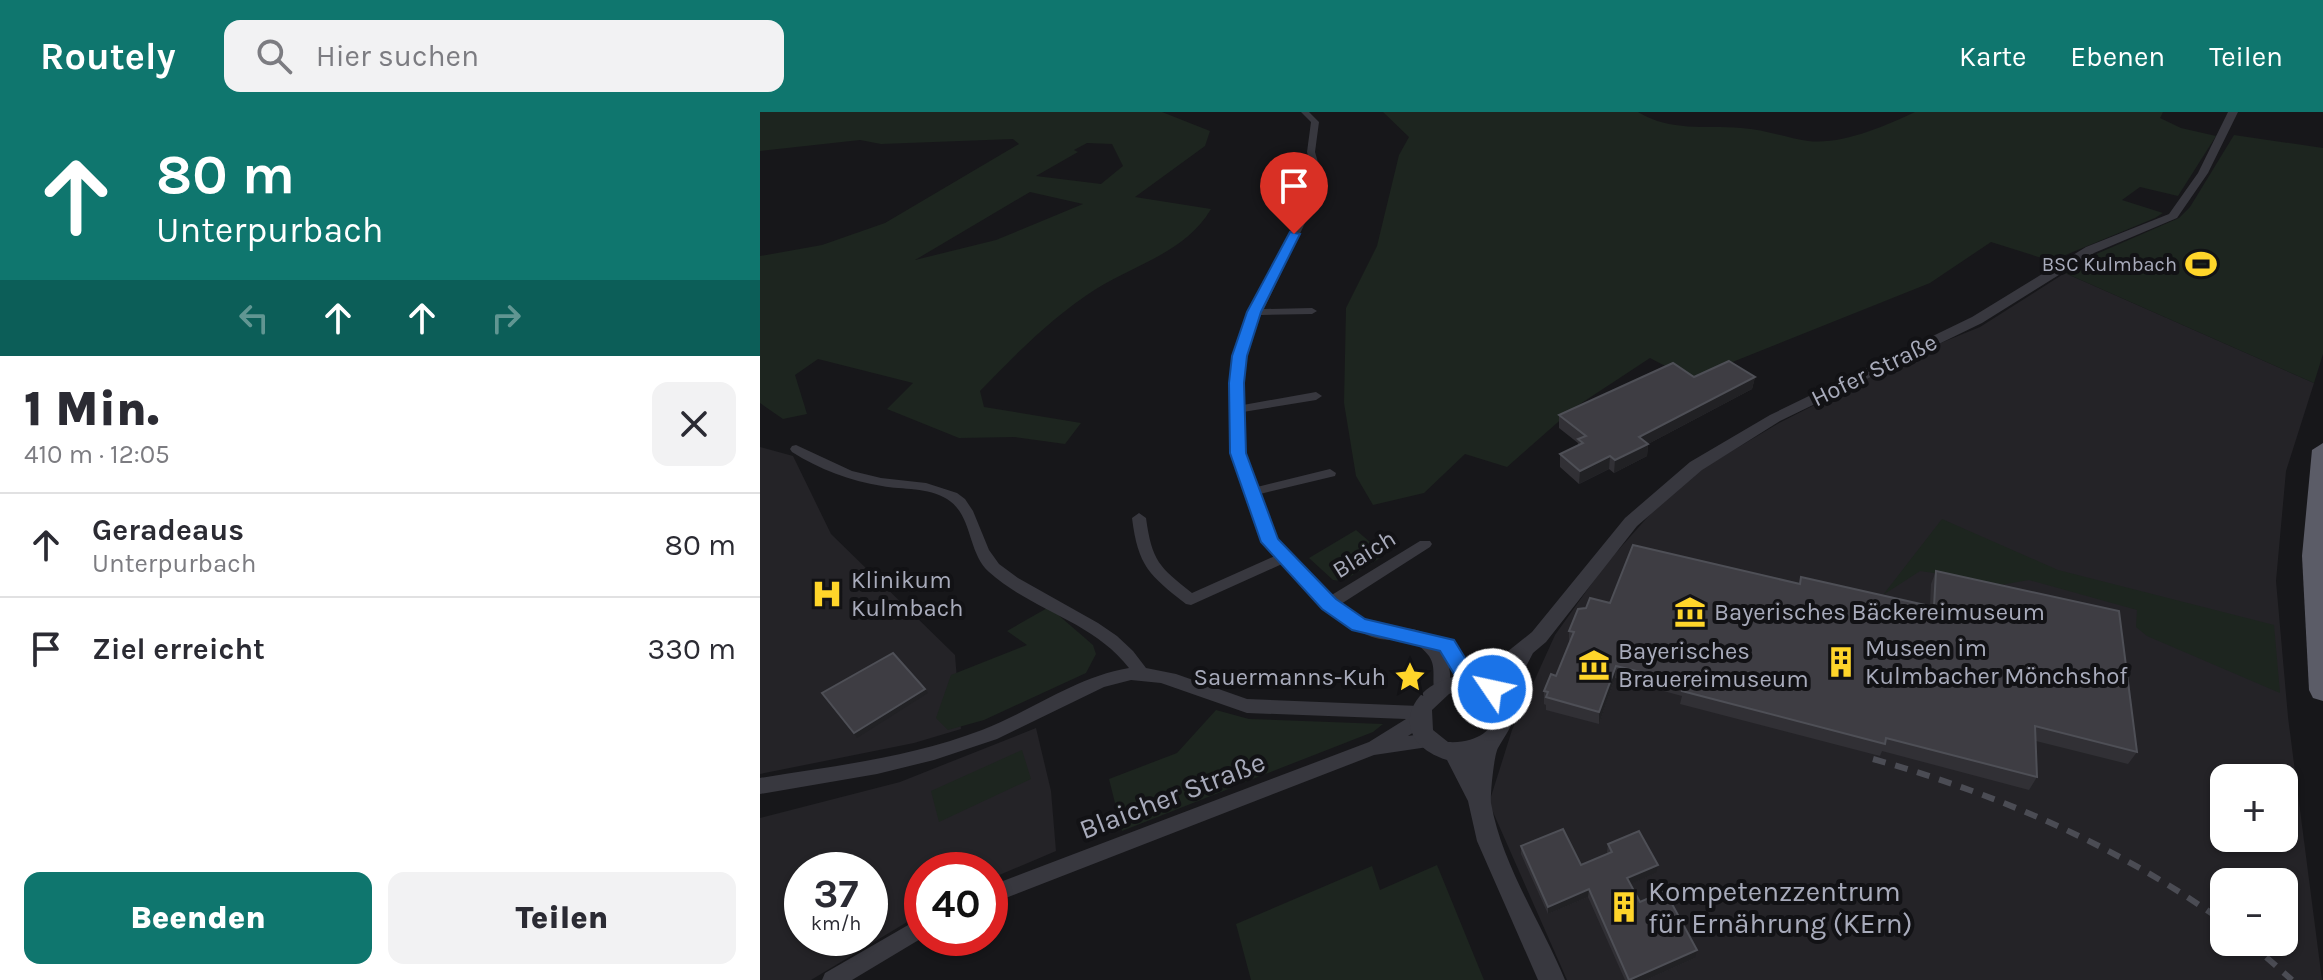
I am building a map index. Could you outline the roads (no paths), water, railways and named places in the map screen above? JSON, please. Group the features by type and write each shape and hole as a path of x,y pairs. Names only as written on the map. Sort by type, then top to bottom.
{"highway":[{"path":"2323,450 2314,556 2323,690"}],"street":[{"path":"1305,112 1315,122 1311,152 1320,183 1254,312 1240,356 1236,410 1238,453 1270,542 1329,604"},
{"name":"Hofer Straße","path":"1500,697 1523,654 1631,522 1696,466 1775,418 1977,320 2090,250 2173,216 2217,148 2233,112"},
{"path":"1254,312 1312,311"},
{"path":"1236,410 1316,396"},
{"path":"796,449 816,463 841,472 934,488 955,497 968,510 981,554 995,569 1102,633 1131,655 1142,674"},
{"path":"1252,492 1330,473"},
{"path":"1139,518 1142,550 1150,565 1191,600 1282,558"},
{"name":"Blaich","path":"1425,544 1329,604 1373,631 1418,637 1447,645 1475,683"},
{"path":"1418,637 1441,660 1444,669 1441,687"},
{"name":"Hofer Straße","path":"1475,683 1523,654"},
{"path":"760,786 918,759 992,734 1115,677 1142,674 1180,682 1221,700 1247,706 1419,716"},
{"path":"1479,800 1488,744 1503,727 1505,717 1500,697 1475,683 1441,687 1427,698 1419,716 1428,740 1454,752 1479,800 1489,841 1552,980"},
{"name":"Blaicher Straße","path":"1373,748 1419,716"},
{"name":"Blaicher Straße","path":"1008,888 1373,748 1428,740"},
{"path":"1454,752 1488,744"},
{"path":"832,980 904,938"}],"railway":[{"path":"1873,759 1966,789 2056,825 2141,869 2210,912"},
{"path":"2265,956 2292,980"}],"place":[{"name":"BSC Kulmbach","path":"2201,264"},
{"name":"Klinikum Kulmbach","path":"827,594"},
{"name":"Bayerisches Bäckereimuseum","path":"1690,612"},
{"name":"Museen im Kulmbacher Mönchshof","path":"1841,662"},
{"name":"Bayerisches Brauereimuseum","path":"1594,665"},
{"name":"Sauermanns-Kuh","path":"1410,677"},
{"name":"Kompetenzzentrum für Ernährung (KErn)","path":"1624,907"}]}
